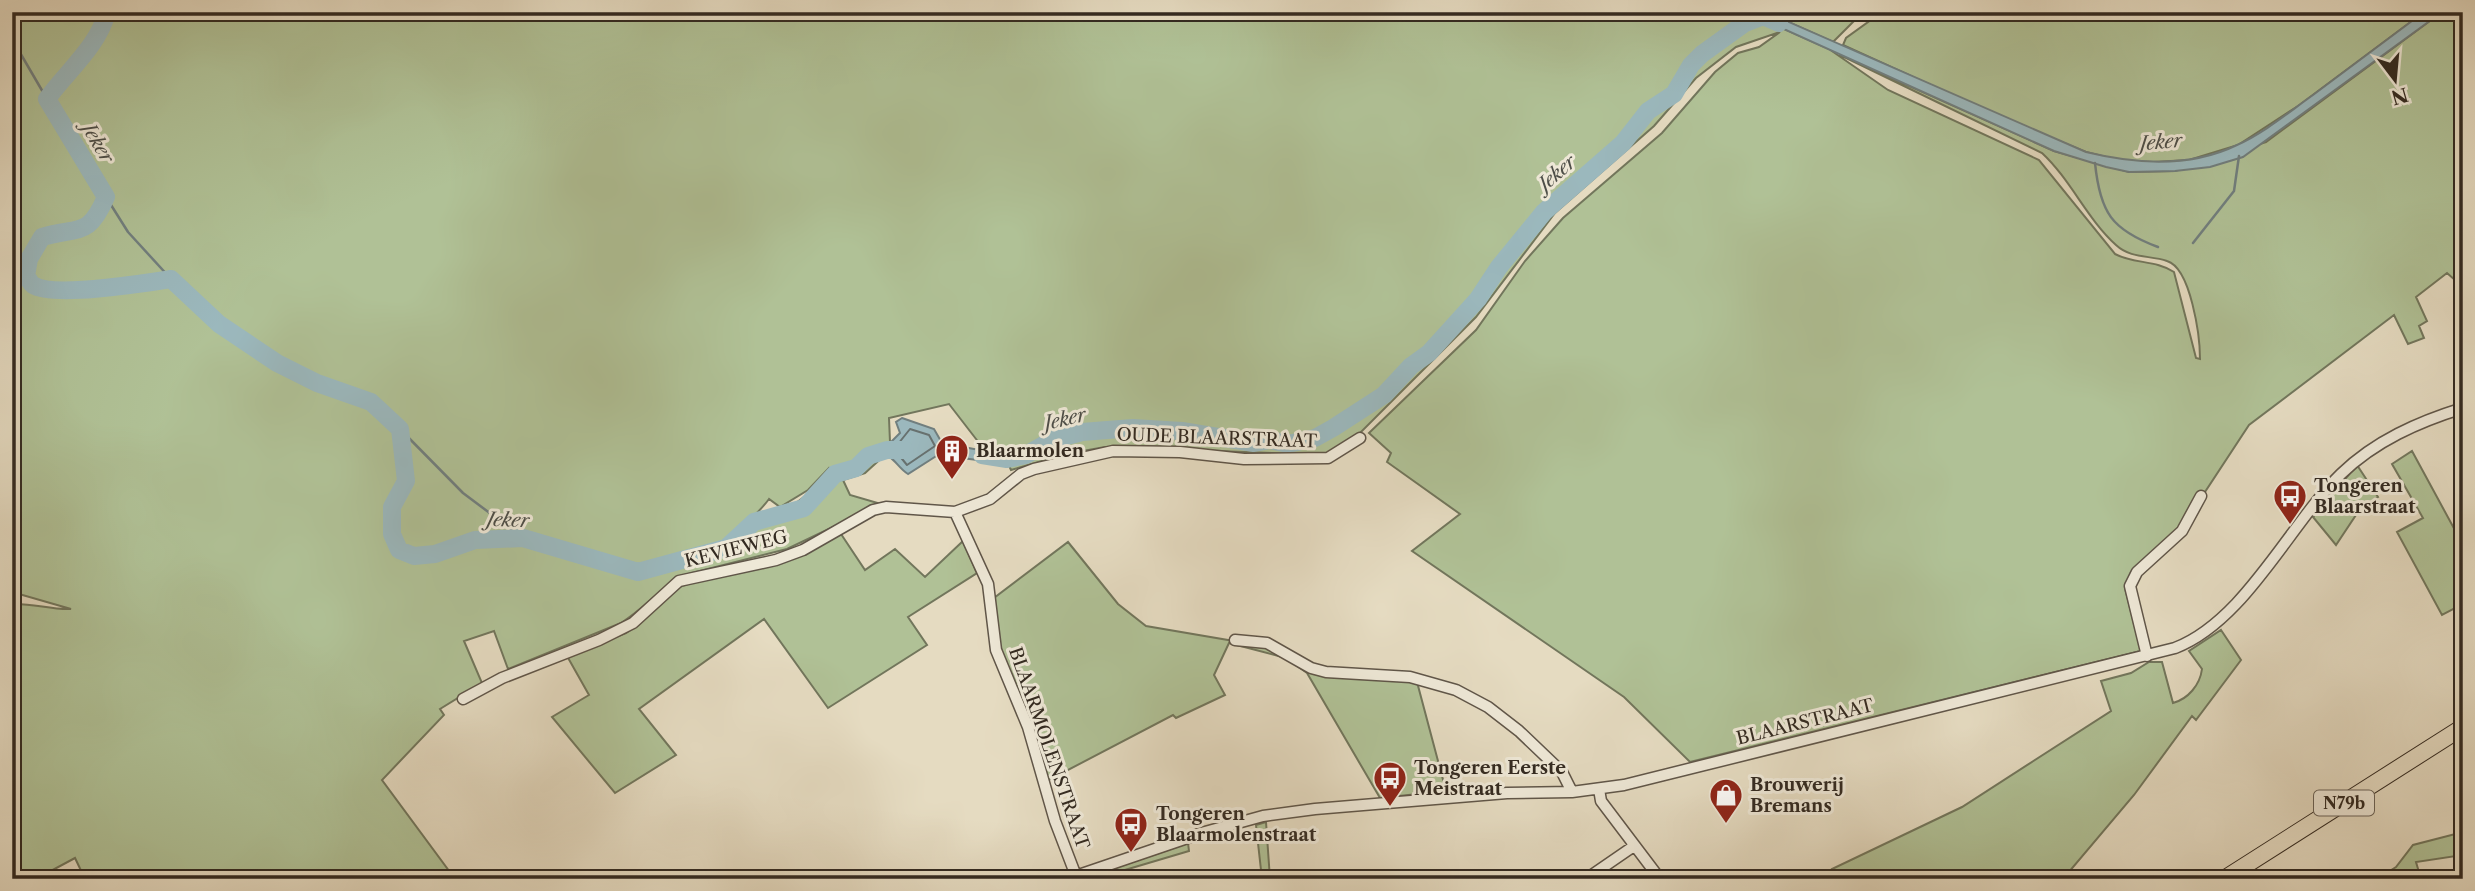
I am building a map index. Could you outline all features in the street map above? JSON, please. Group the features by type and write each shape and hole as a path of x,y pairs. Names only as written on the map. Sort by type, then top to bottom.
{"main road":[{"name":"N79b","path":"2224,879 2463,727"}],"street":[{"name":"BLAARSTRAAT","path":"1071,877 1094,875 1205,832 1263,816 1507,793 1572,792 1624,785 2147,656 2194,641 2208,631 2282,549 2339,476 2361,456 2389,438 2463,408"},
{"name":"OUDE BLAARSTRAAT","path":"955,512 990,499 1021,474 1113,451 1180,452 1244,459 1328,458 1360,438"},
{"path":"2147,656 2130,586 2137,572 2182,531 2201,496"},
{"name":"KEVIEWEG","path":"463,699 502,678 599,640 633,623 679,581 776,560 803,550 873,510 886,507 955,512"},
{"name":"BLAARMOLENSTRAAT","path":"955,512 988,584 996,650 1028,727 1071,877"},
{"path":"1235,640 1267,643 1311,668 1326,672 1410,677 1455,690 1488,707 1519,731 1562,772 1572,792"},
{"path":"1599,789 1601,801 1660,879"},
{"path":"1586,879 1634,846"}],"green space":[{"path":"12,12 1746,12 1829,49 1888,90 2039,160 2115,254 2174,272 2196,358 2200,359 2188,289 2175,266 2161,259 2128,253 2116,245 2042,153 1840,55 2054,151 2129,172 2175,171 2266,142 2442,12 2463,12 2463,287 2447,273 2416,297 2427,321 2419,326 2424,338 2408,344 2394,315 2249,425 2180,530 2131,572 2125,588 2141,651 1690,762 1624,697 1412,551 1460,514 1387,462 1391,453 1369,433 1476,330 1525,261 1563,218 1662,133 1715,72 1738,53 1759,47 1780,32 1736,47 1696,78 1654,126 1555,213 1476,317 1353,440 1324,455 1105,447 1066,454 1011,470 1004,454 983,448 949,404 889,418 890,442 880,448 882,454 886,454 865,473 843,480 850,495 881,504 787,549 684,575 621,623 508,669 494,631 464,641 482,683 440,709 444,715 382,780 455,879 85,879 75,858 36,879 12,879 12,604 71,609 12,592","holes":["829,468 840,479 825,496 808,494 788,509 778,522 761,524 743,535 730,550 723,546 769,499 780,507 808,490"]},
{"path":"1766,12 1863,12 1833,42"},
{"path":"1882,12 2424,12 2298,106 2238,145 2189,160 2153,162 2122,161 2086,152 2003,118 1843,45 1846,38"},
{"path":"2412,451 2463,545 2463,604 2442,615 2397,532 2423,518 2392,464"},
{"path":"2357,465 2378,497 2360,509 2336,545 2313,517"},
{"path":"841,534 865,570 895,549 925,577 963,541 977,573 908,617 927,645 828,708 764,619 639,709 676,755 615,793 552,717 589,695 567,656 626,633 676,588"},
{"path":"1068,542 1118,604 1146,626 1269,647 1311,671 1417,682 1446,791 1380,798 1307,673 1286,658 1229,643 1214,675 1225,695 1176,718 1173,715 1045,782 1000,645 994,598"},
{"path":"2221,630 2241,660 2196,720 2192,716 2134,795 2063,879 1833,879 1836,877 1832,869 1962,807 2111,711 2101,681 2131,673 2149,662 2162,662 2173,703 2184,698 2196,686 2202,669 2189,651"},
{"path":"1266,822 1270,879 1262,879 1256,825"},
{"path":"2463,832 2463,855 2416,862 2421,879 2377,879 2396,867 2413,845"},
{"path":"1188,843 1189,851 1108,875 1106,871"}],"water":[{"path":"1746,12 1766,12 2086,152 2162,162 2200,157 2247,140 2286,115 2424,12 2442,12 2243,157 2210,167 2129,172 2054,151"},
{"path":"902,418 934,429 942,443 941,453 908,474 882,454 880,448 886,447 900,433 896,422"},
{"path":"944,443 1004,455 1002,463 945,456"}],"waterway":[{"name":"Jeker","path":"107,12 103,25 89,48 47,99 106,197 88,225 42,237 29,259 26,276 33,285 59,290 171,279 219,324 277,363 317,383 371,402 400,429 406,481 392,507 392,534 399,550 414,556 435,554 475,540 523,538 638,572 726,548 754,522 804,508 835,474 856,468 868,456 887,450 905,450"},
{"name":"Jeker","path":"982,455 1007,459 1026,455 1052,440 1082,432 1133,428 1182,431 1254,443 1270,440 1288,444 1315,438 1384,395 1411,366 1429,353 1478,299 1499,267 1544,212 1623,143 1648,111 1674,94 1691,65 1702,54 1745,23 1763,16 1779,23"},
{"path":"12,39 47,99"},
{"path":"2193,243 2234,191 2239,156"},
{"path":"2095,163 2100,195 2111,217 2129,234 2158,247"},
{"path":"106,197 128,232 171,279"},
{"path":"400,429 463,493 523,538"}],"place":[{"name":"Blaarmolen","path":"952,481"},
{"name":"Tongeren Blaarstraat","path":"2290,526"},
{"name":"Tongeren Eerste Meistraat","path":"1390,808"},
{"name":"Brouwerij Bremans","path":"1726,825"},
{"name":"Tongeren Blaarmolenstraat","path":"1131,854"}]}
